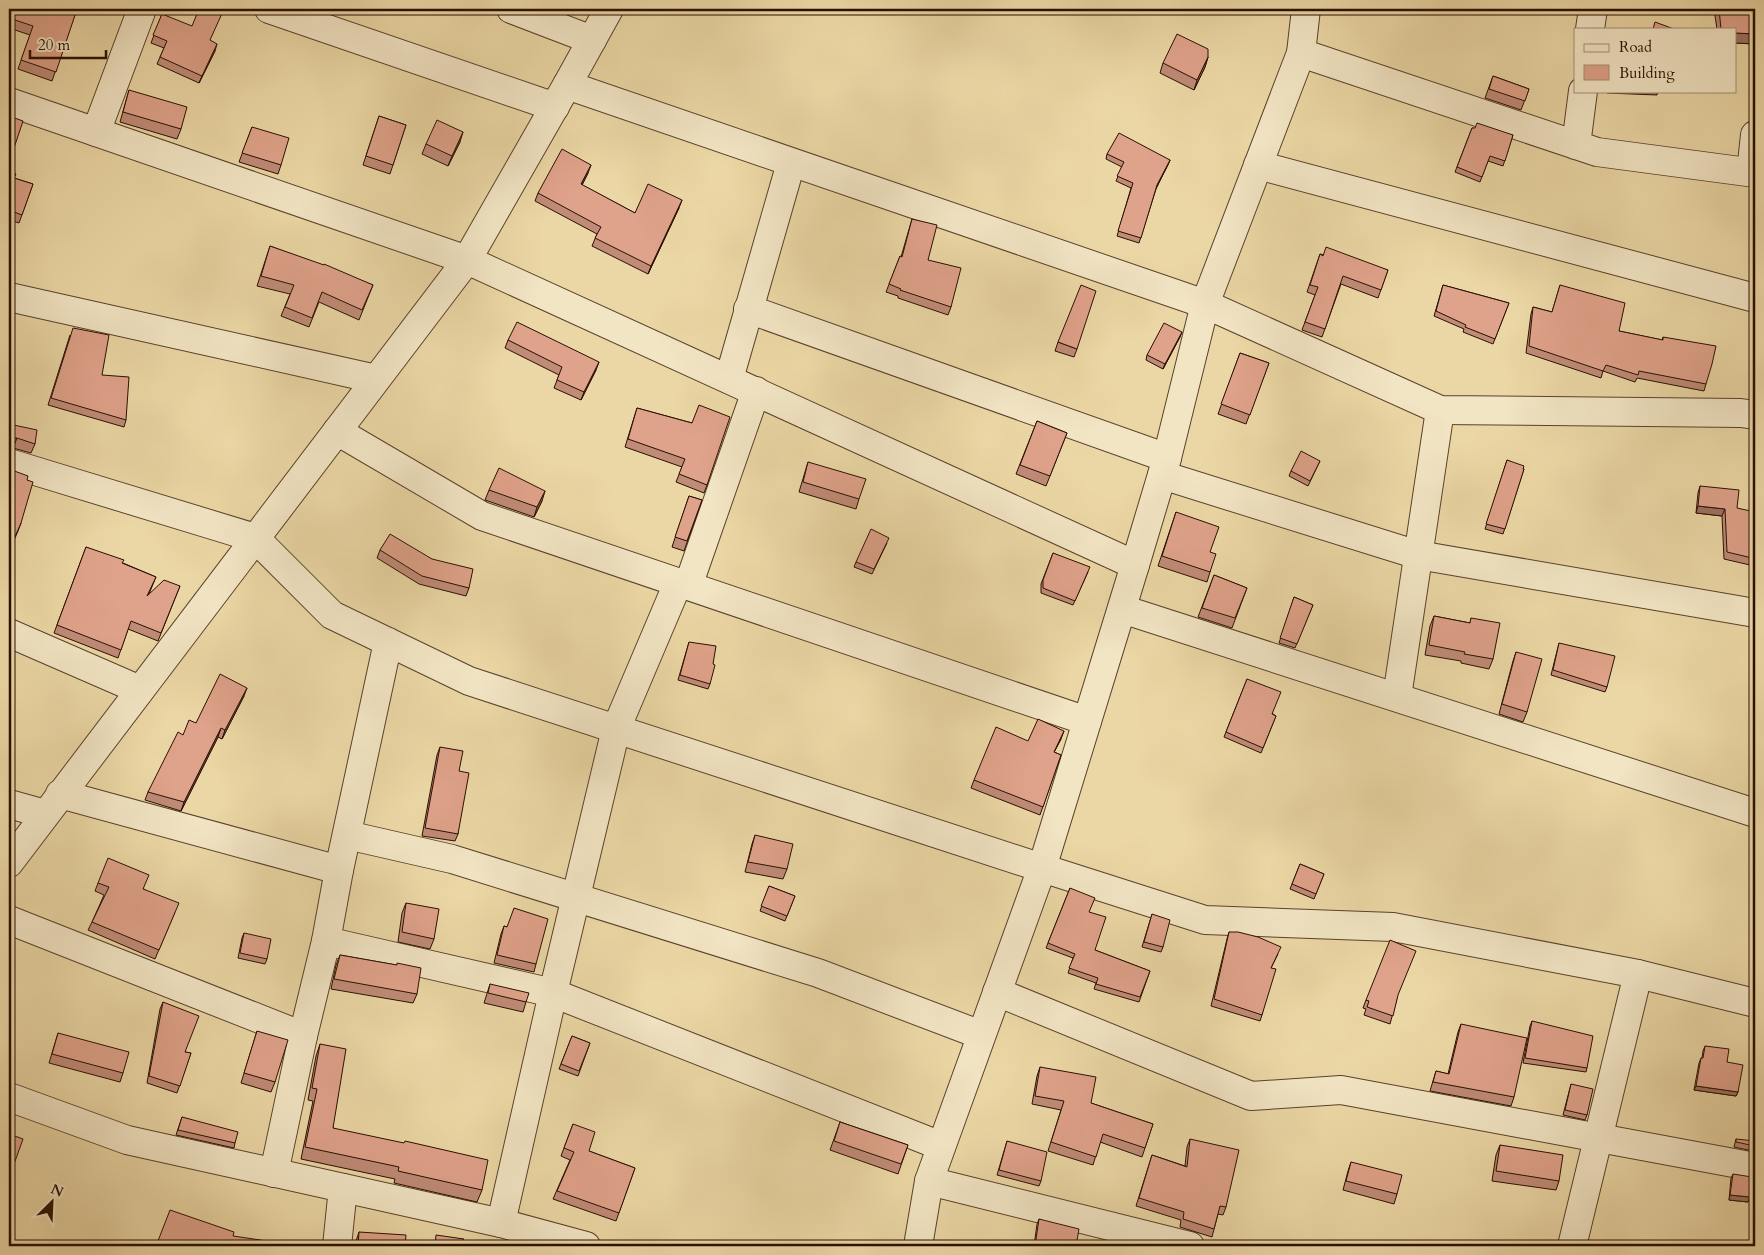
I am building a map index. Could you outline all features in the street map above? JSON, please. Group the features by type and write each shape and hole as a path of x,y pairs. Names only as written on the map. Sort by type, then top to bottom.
{"street":[{"path":"96,132 142,9"},
{"path":"269,9 791,163 1205,304 1440,410 1741,413 1755,416"},
{"path":"511,9 592,40"},
{"path":"9,862 467,260 561,96 608,9"},
{"path":"918,1246 929,1181 1042,868 1164,466 1205,304 1301,53 1306,9"},
{"path":"1590,28 1592,9"},
{"path":"1301,53 1597,152 1753,172 1755,135"},
{"path":"1576,145 1583,92"},
{"path":"9,102 467,260 1135,565"},
{"path":"728,379 791,163"},
{"path":"1258,165 1755,298"},
{"path":"9,297 376,379"},
{"path":"748,309 1164,466 1418,555 1755,613"},
{"path":"501,1223 553,993 616,729 683,585 756,392"},
{"path":"1397,697 1440,410"},
{"path":"337,431 482,516 1087,721"},
{"path":"9,463 255,538 332,614 469,681 1205,920 1394,927 1638,974 1755,1004"},
{"path":"1122,609 1755,813"},
{"path":"9,633 140,690"},
{"path":"274,1173 303,1036 326,941 339,870 388,642"},
{"path":"9,804 53,804 339,870"},
{"path":"347,835 452,859 818,973 981,1035"},
{"path":"9,920 303,1036"},
{"path":"326,941 553,993 942,1146"},
{"path":"1572,1246 1638,974"},
{"path":"997,992 1251,1096 1341,1090 1755,1167"},
{"path":"9,1097 127,1140 501,1223 586,1246"},
{"path":"929,1181 1190,1246"},
{"path":"337,1246 343,1188"}],"building":[{"path":"10,9 77,9 56,72 21,60 33,26 9,18"},
{"path":"199,9 224,9 210,40 217,44 202,76 160,57 167,41 153,35 162,14 192,26"},
{"path":"1719,9 1755,9 1755,34 1736,33 1736,28 1721,28"},
{"path":"1655,22 1671,28 1653,28"},
{"path":"1177,34 1208,49 1208,57 1197,80 1163,63"},
{"path":"1493,76 1529,89 1525,101 1489,89"},
{"path":"129,90 187,107 181,129 123,112"},
{"path":"9,116 23,121 9,163"},
{"path":"379,116 406,125 393,165 366,156"},
{"path":"437,120 463,132 452,156 426,144"},
{"path":"1477,123 1513,135 1505,161 1490,156 1482,177 1457,167 1472,128 1475,128"},
{"path":"252,127 289,138 281,165 242,153"},
{"path":"1119,133 1170,160 1157,185 1141,238 1118,231 1133,183 1117,176 1124,162 1107,154"},
{"path":"562,149 591,165 581,184 635,213 648,184 682,200 651,266 595,238 601,227 538,193"},
{"path":"9,171 16,174 14,178 33,184 22,215 9,210"},
{"path":"912,219 937,225 928,260 961,268 951,307 900,290 889,284 900,256 902,257"},
{"path":"270,246 324,264 373,285 362,310 322,292 312,318 285,307 294,285 261,276"},
{"path":"1326,247 1388,270 1381,290 1343,276 1325,329 1305,322 1318,287 1310,285 1320,254 1323,256"},
{"path":"1081,285 1096,291 1077,349 1058,342"},
{"path":"1443,285 1509,303 1495,339 1465,327 1466,325 1436,311"},
{"path":"1560,285 1625,303 1619,331 1663,340 1663,337 1716,346 1706,384 1639,371 1638,375 1606,365 1603,371 1529,346 1533,307 1552,312"},
{"path":"517,322 599,362 584,392 557,380 562,367 508,340"},
{"path":"1164,323 1182,332 1165,364 1147,355"},
{"path":"73,328 109,335 102,375 129,377 126,420 51,398"},
{"path":"1240,353 1269,363 1250,415 1221,404"},
{"path":"699,405 730,417 707,485 679,474 685,459 628,439 637,408 692,423"},
{"path":"1037,421 1067,433 1050,476 1020,465"},
{"path":"9,424 37,430 35,444 17,438 9,438"},
{"path":"1301,451 1320,461 1310,481 1291,471"},
{"path":"1507,460 1524,466 1524,469 1505,529 1486,524"},
{"path":"808,462 866,479 859,499 803,482"},
{"path":"499,468 545,491 537,507 489,490"},
{"path":"9,469 28,476 27,480 33,482 21,523 9,550"},
{"path":"1700,486 1739,490 1737,508 1755,512 1755,549 1752,558 1727,552 1725,509 1698,506"},
{"path":"689,496 702,500 687,541 675,537"},
{"path":"1176,512 1219,527 1210,552 1216,554 1210,572 1162,556"},
{"path":"871,529 889,538 874,569 856,562"},
{"path":"390,534 432,559 473,569 469,588 422,576 380,550"},
{"path":"86,547 124,560 122,563 156,577 147,596 164,580 180,586 161,633 131,621 121,650 57,625"},
{"path":"1053,553 1090,567 1075,601 1043,588 1043,580"},
{"path":"1214,575 1247,588 1235,618 1202,608"},
{"path":"1294,597 1313,605 1297,644 1280,638"},
{"path":"1434,616 1470,623 1471,618 1500,623 1493,659 1429,645"},
{"path":"689,642 716,646 713,664 715,665 710,684 680,675"},
{"path":"1559,643 1615,656 1607,687 1553,670"},
{"path":"1516,652 1542,659 1527,712 1502,704"},
{"path":"220,674 247,688 225,730 221,728 184,802 148,792 178,732 183,735 189,720 196,723"},
{"path":"1247,679 1281,692 1272,714 1276,716 1263,748 1226,732"},
{"path":"1038,719 1064,731 1054,752 1061,755 1043,807 974,780 996,727 1028,741"},
{"path":"440,747 463,751 459,771 469,773 458,834 425,828"},
{"path":"755,835 793,844 787,869 748,862"},
{"path":"108,858 149,875 143,889 179,903 159,950 92,922 109,887 98,883"},
{"path":"1300,864 1324,874 1316,894 1292,884"},
{"path":"769,886 795,896 787,916 761,906"},
{"path":"1070,888 1095,898 1089,912 1106,917 1095,950 1150,971 1140,997 1096,984 1098,978 1069,968 1075,954 1048,943"},
{"path":"406,903 439,909 434,939 402,932"},
{"path":"514,908 548,919 536,964 497,955 504,926 507,927"},
{"path":"1152,914 1170,920 1163,947 1144,942"},
{"path":"1229,932 1238,932 1258,937 1281,947 1271,968 1276,969 1262,1015 1214,999"},
{"path":"244,933 271,939 267,959 240,953"},
{"path":"1390,940 1416,951 1398,995 1393,1016 1367,1007 1369,1001 1366,1000"},
{"path":"340,955 421,968 417,994 334,979"},
{"path":"490,984 529,993 526,1002 488,993"},
{"path":"163,1002 199,1016 185,1052 191,1053 180,1086 149,1076"},
{"path":"1532,1021 1593,1036 1587,1068 1525,1058"},
{"path":"1461,1024 1527,1038 1514,1097 1433,1082 1436,1071 1449,1074"},
{"path":"257,1031 288,1040 275,1082 244,1073"},
{"path":"58,1033 129,1052 123,1073 52,1054"},
{"path":"572,1036 590,1043 579,1071 561,1064"},
{"path":"320,1044 346,1049 333,1128 404,1143 405,1141 488,1160 482,1190 398,1171 399,1167 305,1147 317,1089 312,1088"},
{"path":"1705,1046 1729,1049 1727,1062 1743,1065 1738,1092 1696,1086"},
{"path":"1040,1067 1096,1077 1091,1103 1153,1124 1145,1148 1103,1134 1096,1157 1051,1142 1064,1101 1035,1096"},
{"path":"1571,1084 1593,1089 1587,1115 1565,1110"},
{"path":"182,1117 238,1132 235,1143 178,1130"},
{"path":"840,1122 908,1145 901,1164 834,1141"},
{"path":"573,1124 595,1132 589,1151 635,1168 619,1213 557,1191 574,1152 564,1148"},
{"path":"9,1134 23,1139 9,1178"},
{"path":"1190,1139 1239,1150 1226,1207 1220,1206 1214,1229 1183,1219 1184,1212 1139,1198 1152,1155 1187,1167"},
{"path":"1736,1139 1755,1141 1755,1146 1736,1142"},
{"path":"1007,1141 1047,1152 1041,1181 999,1170"},
{"path":"1500,1145 1563,1155 1559,1181 1496,1171"},
{"path":"1351,1162 1402,1175 1397,1194 1346,1181"},
{"path":"1733,1174 1752,1177 1750,1197 1730,1195"},
{"path":"170,1210 234,1232 233,1236 301,1246 156,1246"},
{"path":"1039,1219 1079,1229 1076,1246 1035,1246"},
{"path":"359,1232 406,1235 405,1246 358,1246"},
{"path":"436,1235 464,1239 459,1246 435,1246"}]}
